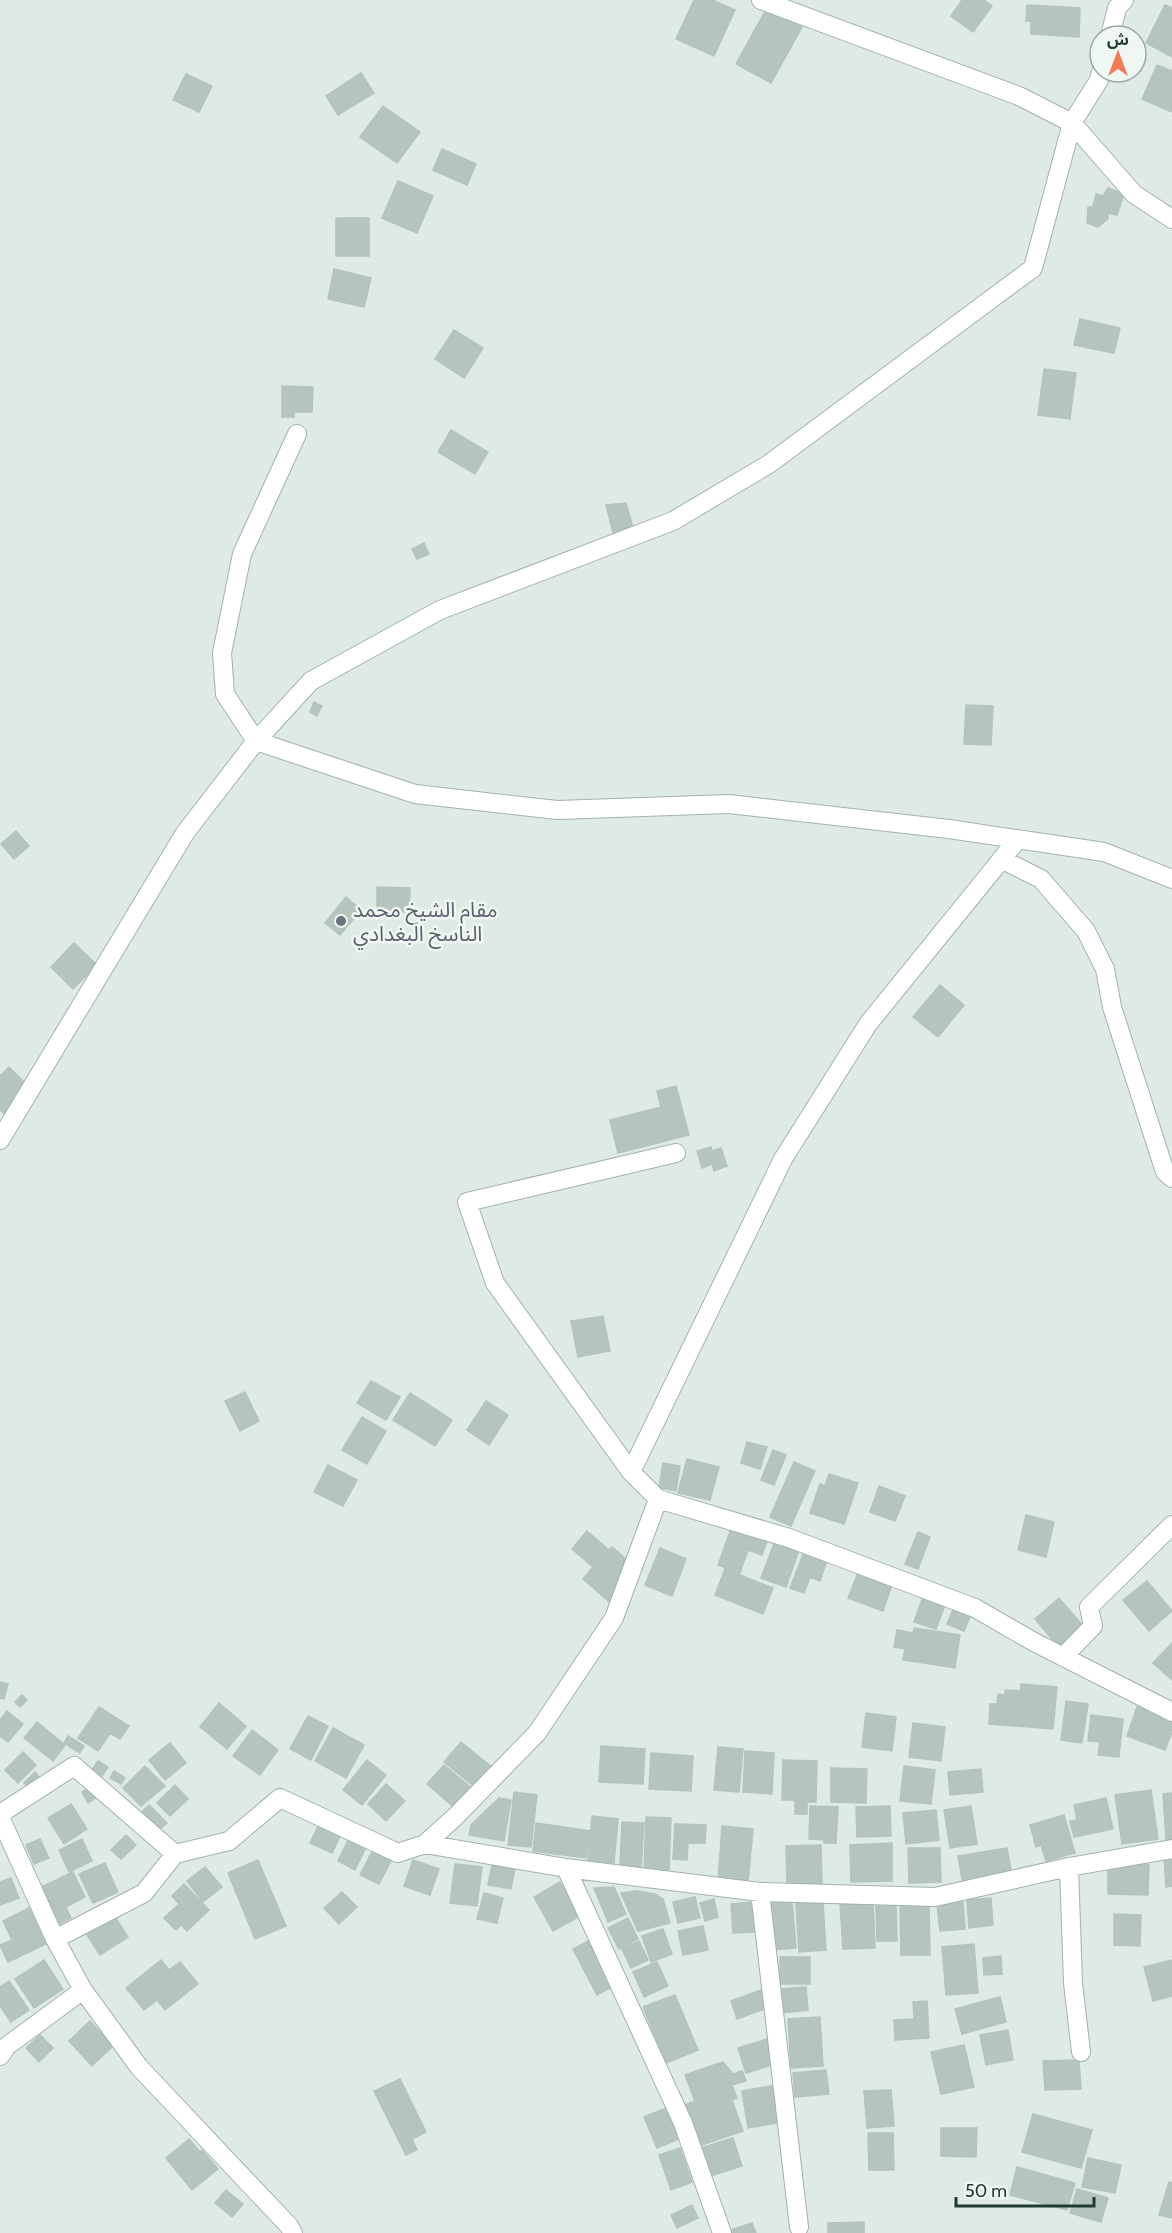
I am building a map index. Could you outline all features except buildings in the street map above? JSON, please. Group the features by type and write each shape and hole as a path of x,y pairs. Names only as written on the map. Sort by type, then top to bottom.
{"street":[{"path":"760,0 1018,96 1072,123 1134,194 1172,219"},
{"path":"1111,24 1114,3"},
{"path":"0,1140 185,833 256,741 311,681 430,616 673,521 769,464 1033,268 1072,123 1096,84"},
{"path":"297,434 242,554 222,653 225,694 256,741 415,794 557,810 729,804 949,829 1104,852 1172,879"},
{"path":"631,1472 783,1159 868,1024 1018,839"},
{"path":"1001,859 1041,879 1086,931 1105,969 1116,1018 1165,1172 1172,1178"},
{"path":"676,1153 467,1202 495,1283 631,1472 658,1499 789,1538 914,1583 975,1608 1172,1712"},
{"path":"55,1939 144,1893 175,1854 228,1841 280,1798 398,1853 425,1844 455,1817 537,1733 614,1618 658,1499"},
{"path":"1064,1657 1093,1626 1089,1607 1172,1524"},
{"path":"175,1854 74,1766 0,1815 55,1939 83,1990 139,2067 289,2226 293,2233"},
{"path":"425,1844 566,1868 760,1892 934,1897 1069,1867 1172,1849"},
{"path":"1069,1867 1073,1983 1081,2052"},
{"path":"566,1868 683,2123 722,2233"},
{"path":"760,1892 799,2227"},
{"path":"0,2056 7,2046 83,1990"}],"place":[{"name":"مقام الشيخ محمد الناسخ البغدادي","path":"341,921"}]}
